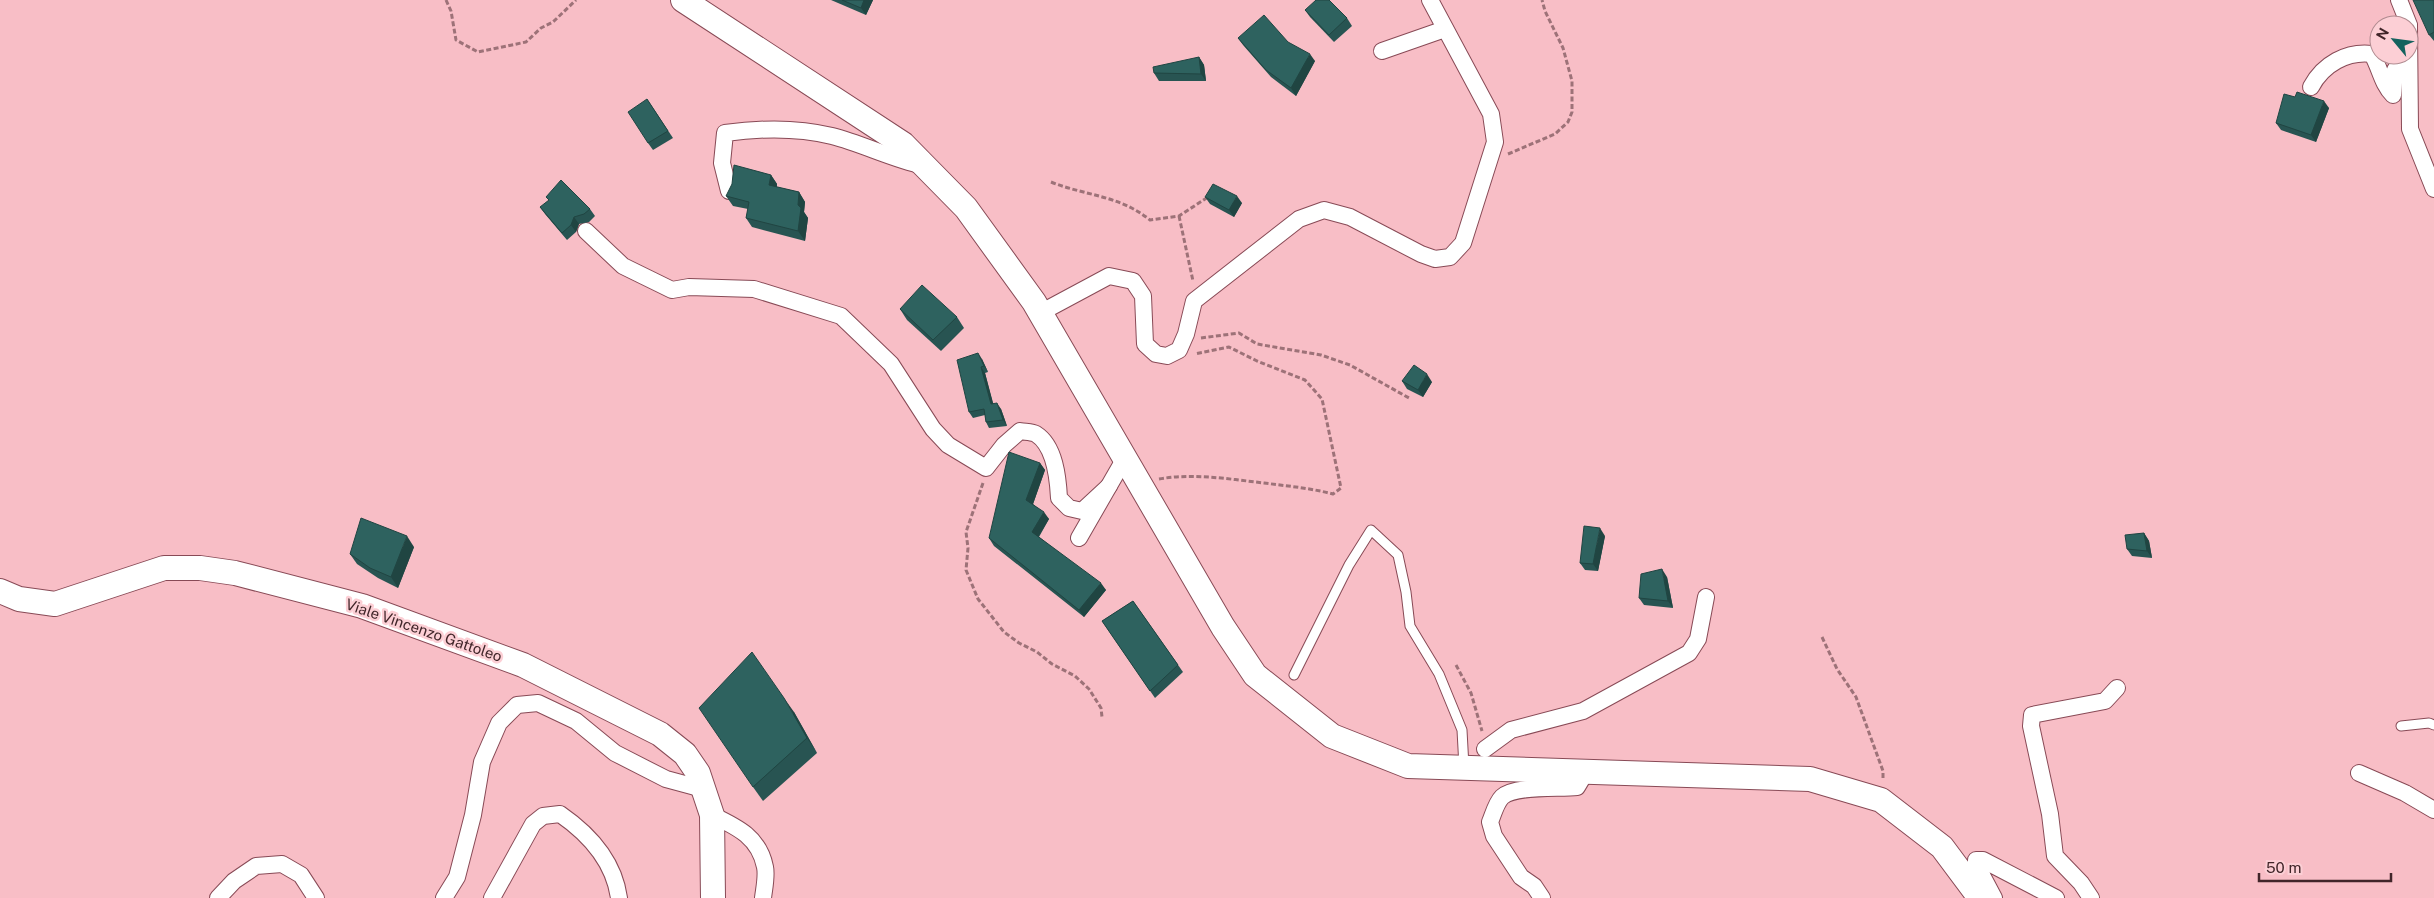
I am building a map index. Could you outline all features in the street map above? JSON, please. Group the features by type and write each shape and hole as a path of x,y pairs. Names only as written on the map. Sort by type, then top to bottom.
{"main road":[{"path":"683,0 903,144 966,208 1040,313 1223,627 1255,675 1332,736 1408,766 1810,779 1881,800 1942,847 1980,898"},
{"name":"Viale Vincenzo Gattoleo","path":"0,591 19,599 56,604 164,568 182,567 235,573 362,606 523,665 660,734 685,754 698,773 712,815 713,898"}],"street":[{"path":"1040,313 1109,276 1133,281 1143,296 1145,344 1156,354 1174,352 1186,334 1194,301 1299,220 1324,210 1350,217 1421,254 1435,259 1450,257 1463,243 1495,142 1492,114 1430,0"},
{"path":"2399,0 2405,15"},
{"path":"1382,52 1445,29"},
{"path":"2311,87 2316,78 2335,61 2358,52 2369,54"},
{"path":"2378,65 2386,87 2393,94 2396,70 2399,65"},
{"path":"2408,65 2410,129 2434,189"},
{"path":"729,191 722,163 725,133 754,129 781,128 831,135 897,160 926,167"},
{"path":"586,231 622,266 672,290 689,288 754,289 841,316 891,364 933,429 948,445 986,468 1004,445 1020,431 1036,434 1048,447 1058,481 1059,498 1069,508 1082,511 1109,486"},
{"path":"1079,538 1125,458"},
{"path":"1485,749 1511,730 1583,711 1690,653 1698,639 1706,596"},
{"path":"2091,898 2081,883 2055,856 2050,814 2032,716 2105,701 2117,688"},
{"path":"444,898 457,877 473,815 482,762 499,723 517,705 538,704 576,721 615,753 666,779 703,789"},
{"path":"1542,898 1534,886 1521,877 1494,836 1490,822 1502,797 1534,788 1577,787 1586,772"},
{"path":"2359,773 2405,793 2434,810"},
{"path":"492,898 533,824 543,816 560,814 578,826 600,852 616,880 619,898"},
{"path":"712,815 743,830 758,848 766,868 763,898"},
{"path":"1994,898 1976,864 1976,860 1983,860 2056,898"},
{"path":"218,898 234,881 256,866 282,864 301,875 316,898"}],"lane":[{"path":"1294,675 1349,565 1371,530 1398,555 1406,592 1410,626 1439,674 1462,730 1464,768"},
{"path":"2401,726 2429,723 2434,725"}],"path":[{"path":"446,0 452,11 456,40 478,52 526,42 541,28 553,22 576,0"},
{"path":"1489,161 1555,134 1568,122 1572,112 1572,81 1563,48 1545,11 1542,0"},
{"path":"1051,182 1073,191 1111,198 1140,211 1150,220 1179,216 1208,197 1212,191"},
{"path":"1179,216 1198,299"},
{"path":"1174,352 1196,339 1216,334 1238,333 1257,344 1321,355 1350,365 1409,398"},
{"path":"1139,482 1176,476 1229,479 1316,490 1333,494 1341,488 1322,399 1305,380 1257,361 1229,347 1204,354 1174,352"},
{"path":"986,468 982,487 966,532 968,548 966,570 972,587 978,599 1004,632 1052,664 1075,676 1089,689 1101,708 1102,717"},
{"path":"1822,637 1837,669 1856,697 1870,733 1883,771 1881,800"},
{"path":"1456,665 1471,693 1485,749"}],"building":[{"path":"842,0 864,0 861,8"},
{"path":"1316,0 1329,0 1347,18 1329,35 1305,10"},
{"path":"2413,0 2434,0 2434,32 2429,35"},
{"path":"1264,15 1288,42 1310,54 1291,88 1266,70 1238,38"},
{"path":"1199,57 1201,74 1154,73 1153,67"},
{"path":"2297,92 2324,101 2311,135 2276,123 2284,94 2295,97"},
{"path":"647,99 668,131 648,143 628,112"},
{"path":"734,165 771,175 769,185 799,192 798,205 801,208 798,231 746,218 749,202 726,196 732,184"},
{"path":"561,180 590,209 584,214 574,217 571,225 562,233 540,207 549,200 546,197"},
{"path":"1213,184 1237,196 1229,210 1205,197"},
{"path":"922,285 957,317 933,340 900,309"},
{"path":"978,353 984,366 981,367 991,404 997,403 1003,420 986,422 984,409 969,412 957,360"},
{"path":"1414,365 1427,374 1418,390 1402,381"},
{"path":"1009,452 1040,463 1026,500 1044,512 1032,532 1101,583 1079,610 989,538"},
{"path":"361,518 407,536 391,577 370,568 350,554"},
{"path":"1584,526 1600,528 1593,564 1580,563"},
{"path":"2144,533 2147,551 2127,549 2125,535"},
{"path":"1662,569 1668,601 1639,598 1641,574"},
{"path":"1133,601 1178,665 1150,691 1102,621"},
{"path":"752,652 784,698 807,738 753,787 699,708"}]}
